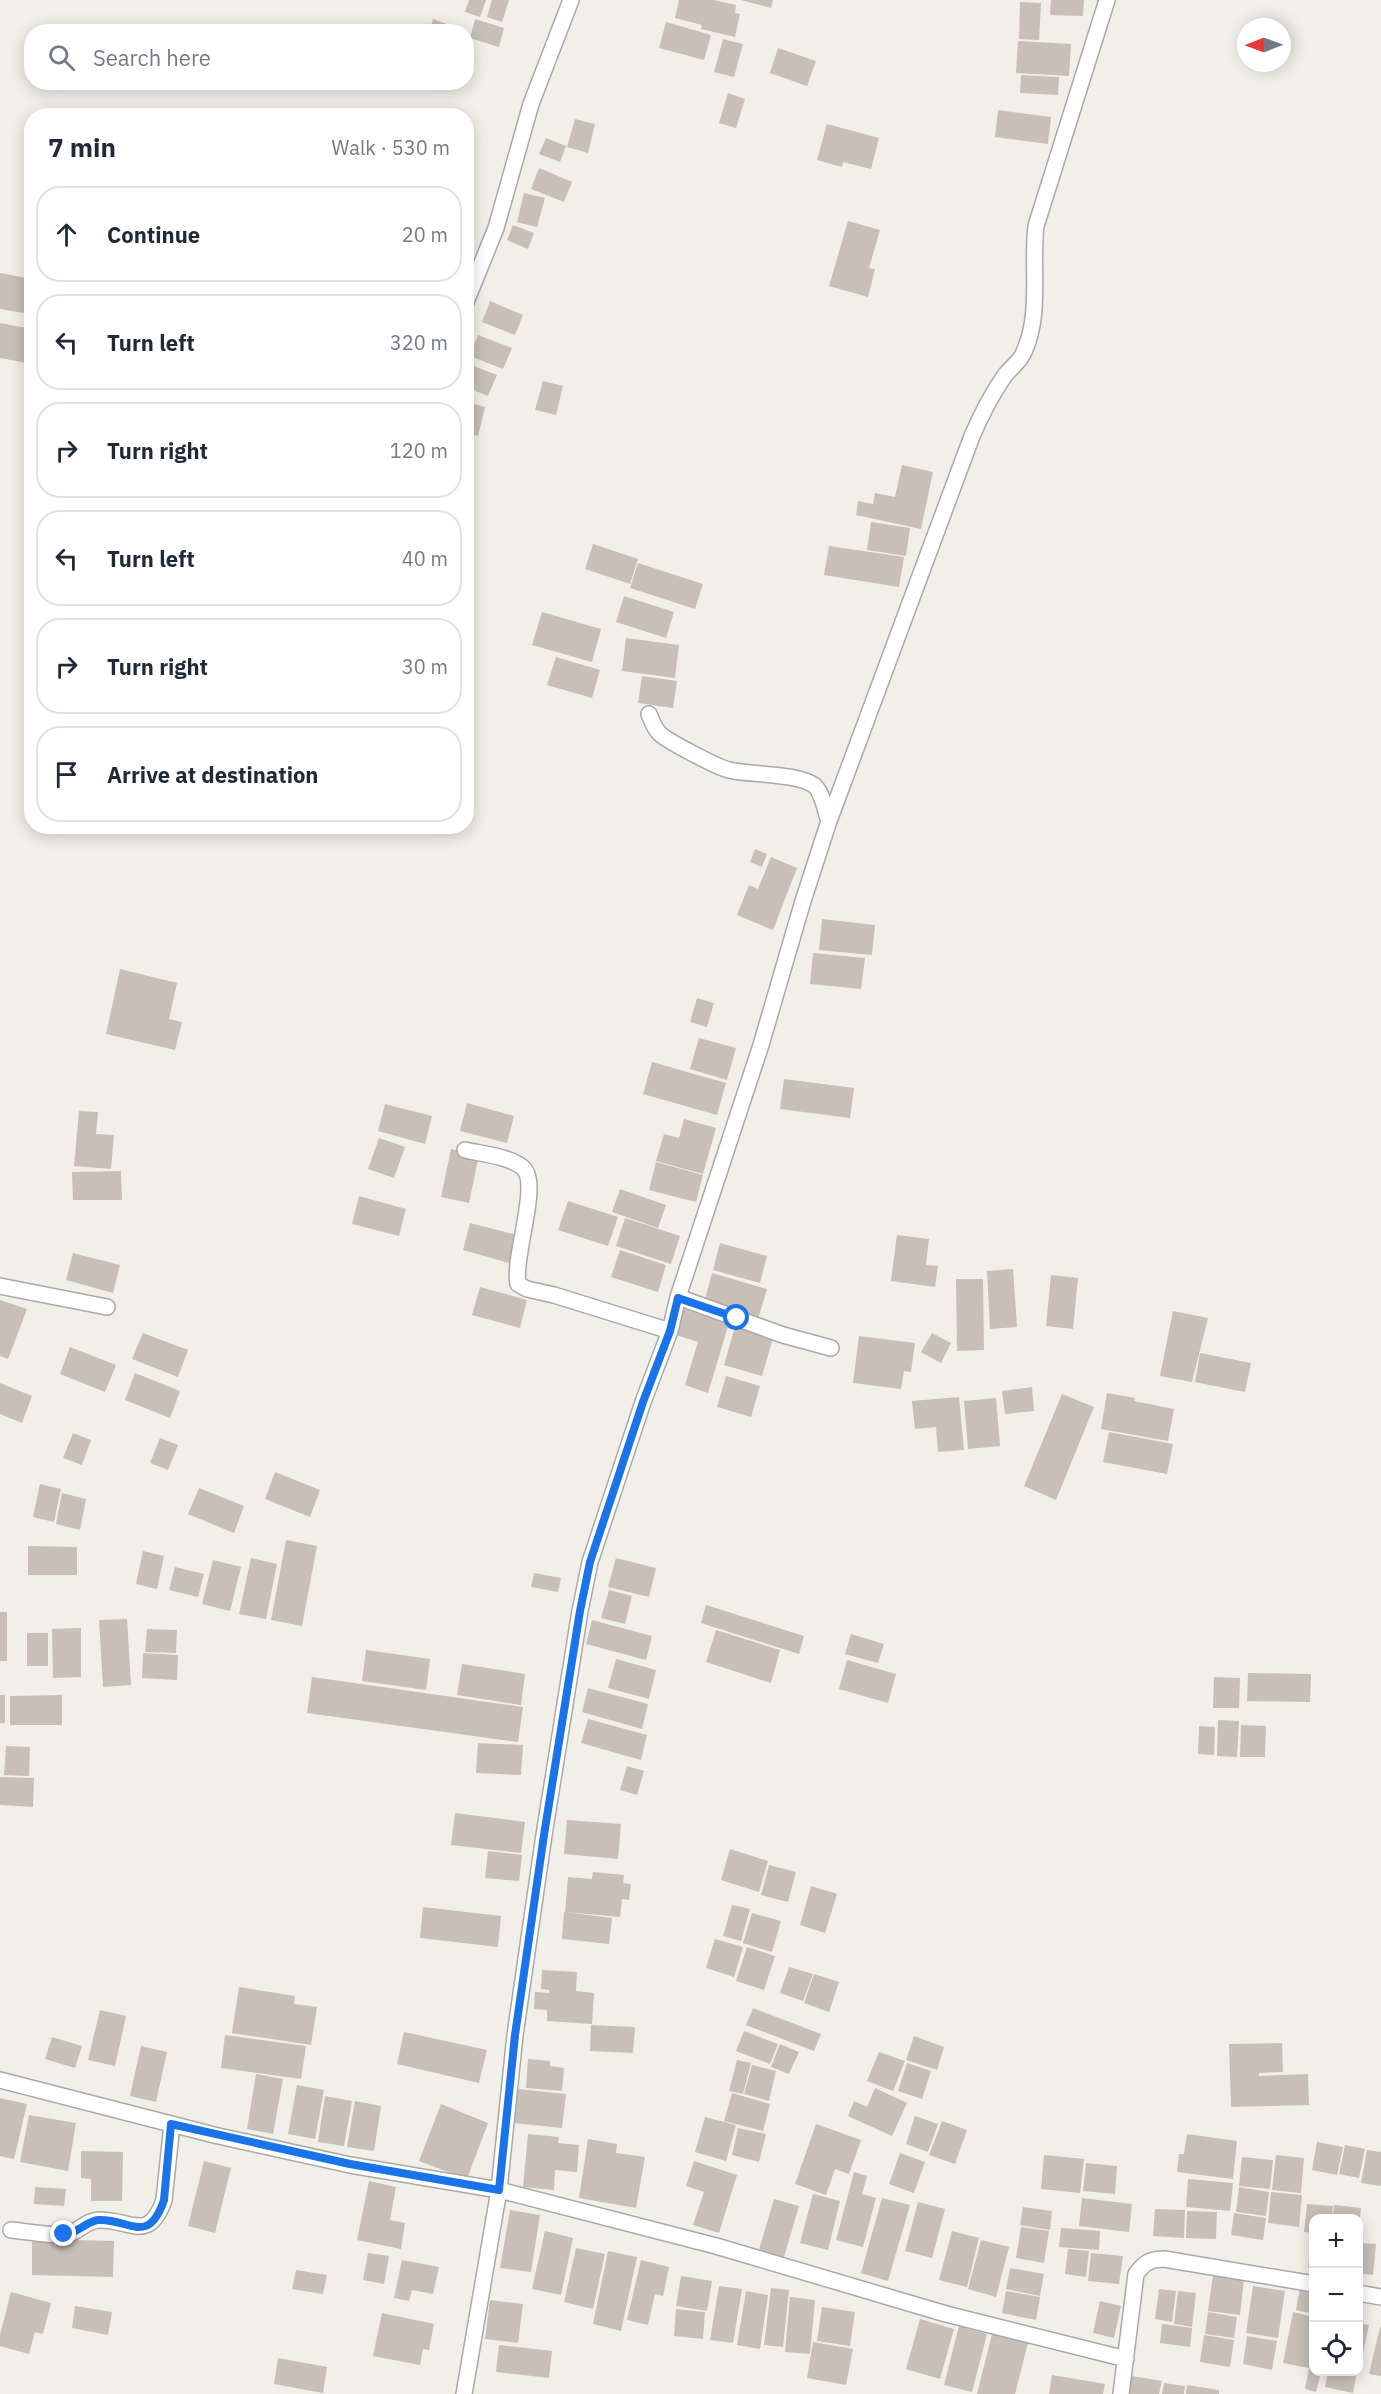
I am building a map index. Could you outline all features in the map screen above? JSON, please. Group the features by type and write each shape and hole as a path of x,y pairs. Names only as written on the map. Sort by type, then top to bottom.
{"street":[{"path":"474,282 496,228 531,104 571,0"},
{"path":"464,2394 499,2190 515,2035 544,1835 584,1591 593,1551 643,1402 670,1331 678,1298 761,1045 829,820 972,436 992,395 1022,355 1032,326 1033,252 1036,226 1107,0"},
{"path":"649,714 654,727 661,735 714,764 729,770 802,781 815,786 829,820"},
{"path":"465,1150 512,1162 524,1167 528,1173 528,1204 518,1254 517,1279 521,1286 670,1331"},
{"path":"0,1286 107,1307"},
{"path":"678,1298 783,1335 831,1348"},
{"path":"0,2080 171,2124 350,2164 499,2190 716,2246 946,2314 1126,2359"},
{"path":"11,2230 70,2234 84,2224 100,2220 133,2228 144,2227 160,2211 164,2200 171,2124"},
{"path":"1121,2394 1136,2274 1152,2259 1164,2259 1309,2283"},
{"path":"1363,2294 1381,2297"}],"building":[{"path":"469,0 486,0 480,17 465,12"},
{"path":"492,0 509,0 502,22 487,17"},
{"path":"679,0 714,0 736,5 735,13 740,14 735,37 701,29 702,25 675,18"},
{"path":"741,0 773,0 771,8"},
{"path":"1051,0 1084,0 1083,16 1050,15"},
{"path":"1020,2 1041,3 1039,40 1019,39"},
{"path":"433,19 447,24 431,24"},
{"path":"475,19 504,28 499,47 474,39"},
{"path":"666,22 711,35 704,60 659,48"},
{"path":"723,39 743,44 734,77 714,72"},
{"path":"1018,41 1071,44 1069,76 1016,73"},
{"path":"778,48 816,61 807,86 770,73"},
{"path":"1021,75 1059,77 1058,95 1020,93"},
{"path":"728,93 745,99 736,128 719,123"},
{"path":"998,110 1051,117 1048,144 995,137"},
{"path":"575,119 595,124 588,153 567,147"},
{"path":"827,124 879,138 871,169 843,162 842,167 817,160"},
{"path":"546,138 566,146 560,162 539,154"},
{"path":"539,168 572,182 564,202 531,189"},
{"path":"524,193 545,198 537,227 517,222"},
{"path":"848,221 880,230 869,268 875,269 868,297 829,286"},
{"path":"513,225 534,233 528,249 507,240"},
{"path":"0,273 24,278 24,313 0,309"},
{"path":"490,301 523,315 515,335 482,322"},
{"path":"0,323 24,328 24,362 0,358"},
{"path":"478,335 512,348 503,369 474,358 474,346"},
{"path":"474,366 497,375 488,396 474,390"},
{"path":"543,381 563,386 556,415 535,410"},
{"path":"474,404 485,407 478,436 474,435"},
{"path":"902,465 933,472 921,529 856,515 858,501 873,504 875,493 895,497"},
{"path":"871,522 910,528 906,556 867,550"},
{"path":"593,544 638,559 630,584 585,569"},
{"path":"829,546 904,557 899,587 824,575"},
{"path":"638,563 703,584 695,609 630,588"},
{"path":"624,596 674,612 666,638 616,622"},
{"path":"542,612 601,629 592,662 532,645"},
{"path":"626,638 679,645 675,678 622,671"},
{"path":"556,657 600,670 592,698 547,685"},
{"path":"642,676 677,681 673,708 638,703"},
{"path":"755,849 767,854 762,867 750,862"},
{"path":"771,857 797,868 773,930 737,915 749,885 758,889"},
{"path":"822,919 875,925 872,955 819,950"},
{"path":"813,953 865,958 861,989 810,984"},
{"path":"120,969 177,983 169,1019 182,1022 175,1050 106,1034"},
{"path":"697,998 714,1003 707,1027 690,1022"},
{"path":"699,1038 736,1048 727,1080 690,1069"},
{"path":"652,1062 726,1083 717,1115 643,1094"},
{"path":"784,1079 854,1088 850,1118 780,1109"},
{"path":"467,1103 514,1116 507,1143 460,1131"},
{"path":"385,1104 432,1116 425,1144 378,1131"},
{"path":"79,1111 98,1112 96,1134 114,1135 111,1169 74,1166"},
{"path":"684,1119 716,1128 703,1174 656,1161 664,1134 679,1138"},
{"path":"379,1138 405,1147 394,1178 368,1169"},
{"path":"451,1149 479,1155 469,1203 441,1197"},
{"path":"656,1162 703,1175 696,1202 649,1190"},
{"path":"121,1171 122,1200 73,1200 72,1172"},
{"path":"620,1189 666,1205 658,1228 612,1212"},
{"path":"359,1196 406,1209 399,1236 352,1224"},
{"path":"568,1201 618,1217 608,1246 558,1230"},
{"path":"625,1218 680,1236 671,1264 616,1246"},
{"path":"470,1223 517,1235 509,1263 463,1250"},
{"path":"897,1235 929,1239 926,1265 938,1266 935,1287 891,1281"},
{"path":"720,1243 767,1256 760,1283 713,1270"},
{"path":"620,1250 666,1265 658,1292 611,1277"},
{"path":"73,1253 120,1265 113,1293 66,1280"},
{"path":"1013,1269 1017,1327 990,1329 987,1271"},
{"path":"712,1273 767,1289 758,1319 704,1303"},
{"path":"1051,1275 1078,1278 1073,1329 1046,1326"},
{"path":"956,1279 983,1279 984,1350 957,1351"},
{"path":"480,1287 527,1300 520,1328 472,1315"},
{"path":"0,1300 27,1309 8,1359 0,1356"},
{"path":"683,1309 729,1323 708,1393 685,1385 698,1342 676,1335"},
{"path":"1173,1311 1208,1318 1192,1382 1160,1376"},
{"path":"735,1327 773,1338 762,1376 724,1365"},
{"path":"143,1333 188,1350 178,1377 132,1359"},
{"path":"932,1333 951,1343 941,1363 921,1352"},
{"path":"859,1336 915,1343 911,1372 904,1371 901,1389 853,1383"},
{"path":"70,1347 116,1365 105,1392 60,1374"},
{"path":"1200,1353 1251,1363 1245,1392 1195,1382"},
{"path":"135,1373 180,1391 170,1418 125,1400"},
{"path":"726,1376 760,1386 751,1417 717,1407"},
{"path":"0,1383 32,1396 22,1423 0,1414"},
{"path":"1032,1387 1034,1411 1005,1414 1002,1391"},
{"path":"1107,1393 1174,1409 1168,1441 1101,1429"},
{"path":"1062,1394 1094,1407 1056,1500 1024,1486"},
{"path":"959,1397 964,1450 938,1452 936,1427 915,1429 912,1401"},
{"path":"996,1398 1000,1446 968,1449 964,1401"},
{"path":"1109,1432 1173,1444 1167,1474 1103,1462"},
{"path":"73,1433 91,1440 82,1465 63,1458"},
{"path":"160,1438 178,1445 168,1470 150,1463"},
{"path":"275,1472 320,1490 310,1517 265,1499"},
{"path":"40,1484 61,1489 54,1522 33,1517"},
{"path":"199,1488 244,1506 234,1533 188,1514"},
{"path":"62,1493 86,1499 80,1530 56,1524"},
{"path":"286,1540 317,1546 302,1626 271,1620"},
{"path":"28,1546 77,1547 77,1575 28,1575"},
{"path":"143,1551 164,1556 157,1589 136,1584"},
{"path":"251,1558 277,1564 266,1619 239,1614"},
{"path":"616,1558 656,1568 649,1597 608,1587"},
{"path":"213,1560 241,1567 230,1611 202,1604"},
{"path":"175,1567 204,1574 198,1597 169,1590"},
{"path":"534,1573 561,1578 558,1592 531,1587"},
{"path":"609,1590 632,1596 625,1624 601,1618"},
{"path":"706,1605 804,1636 799,1654 701,1623"},
{"path":"0,1612 7,1612 7,1661 0,1661"},
{"path":"127,1619 131,1685 103,1687 99,1620"},
{"path":"592,1620 652,1636 646,1660 586,1644"},
{"path":"81,1628 81,1677 53,1678 52,1629"},
{"path":"147,1629 177,1630 176,1653 145,1652"},
{"path":"716,1630 780,1650 771,1683 706,1662"},
{"path":"27,1633 48,1633 48,1666 27,1666"},
{"path":"851,1634 884,1644 878,1663 845,1654"},
{"path":"366,1650 430,1659 426,1690 362,1681"},
{"path":"143,1653 178,1655 177,1680 142,1678"},
{"path":"616,1659 656,1670 649,1699 608,1688"},
{"path":"847,1660 896,1674 888,1703 839,1689"},
{"path":"462,1664 525,1674 521,1705 457,1695"},
{"path":"1248,1673 1311,1674 1310,1702 1247,1701"},
{"path":"312,1677 523,1707 518,1742 307,1713"},
{"path":"1214,1677 1240,1678 1239,1708 1213,1708"},
{"path":"588,1688 648,1704 642,1729 582,1712"},
{"path":"0,1695 5,1695 5,1723 0,1723"},
{"path":"62,1695 62,1725 10,1725 10,1696"},
{"path":"588,1719 647,1735 641,1760 581,1743"},
{"path":"1218,1720 1239,1721 1237,1757 1217,1756"},
{"path":"1241,1725 1266,1726 1265,1757 1240,1757"},
{"path":"1199,1726 1215,1727 1214,1755 1198,1754"},
{"path":"478,1743 523,1745 521,1775 476,1773"},
{"path":"6,1746 30,1747 29,1776 4,1775"},
{"path":"627,1766 644,1771 637,1795 620,1790"},
{"path":"0,1777 34,1778 33,1807 0,1805"},
{"path":"455,1813 525,1822 521,1853 451,1845"},
{"path":"567,1820 621,1824 618,1859 564,1854"},
{"path":"730,1849 768,1861 759,1892 721,1880"},
{"path":"488,1851 522,1855 519,1881 485,1878"},
{"path":"769,1865 796,1872 788,1902 761,1895"},
{"path":"593,1872 624,1875 623,1883 631,1884 629,1900 622,1899 620,1917 565,1912 568,1877 592,1879"},
{"path":"811,1886 837,1894 825,1933 800,1925"},
{"path":"732,1905 750,1909 741,1941 723,1936"},
{"path":"423,1907 501,1916 498,1947 420,1938"},
{"path":"564,1912 612,1918 609,1944 562,1939"},
{"path":"752,1913 781,1921 772,1952 743,1943"},
{"path":"715,1939 743,1947 734,1977 706,1968"},
{"path":"747,1947 775,1956 764,1990 736,1981"},
{"path":"789,1967 813,1974 803,2001 780,1993"},
{"path":"542,1970 577,1972 576,1991 594,1993 592,2024 547,2021 547,2010 534,2009 535,1992 549,1993 549,1990 541,1989"},
{"path":"814,1974 839,1982 829,2012 804,2003"},
{"path":"239,1987 295,1996 294,2004 317,2007 311,2045 232,2033"},
{"path":"753,2008 821,2034 814,2051 746,2025"},
{"path":"100,2010 126,2016 115,2066 88,2060"},
{"path":"591,2025 635,2027 633,2053 590,2051"},
{"path":"744,2031 778,2044 770,2064 736,2051"},
{"path":"404,2032 487,2050 479,2083 397,2064"},
{"path":"225,2035 306,2046 301,2079 221,2068"},
{"path":"914,2036 944,2047 937,2070 906,2060"},
{"path":"52,2037 82,2046 75,2068 45,2059"},
{"path":"1282,2043 1283,2072 1259,2073 1259,2076 1308,2074 1309,2105 1231,2107 1229,2044"},
{"path":"780,2044 799,2052 789,2074 771,2067"},
{"path":"141,2046 167,2052 156,2102 130,2096"},
{"path":"879,2052 905,2061 893,2091 867,2081"},
{"path":"528,2059 550,2061 550,2066 564,2068 562,2091 526,2088"},
{"path":"737,2060 751,2063 743,2094 729,2091"},
{"path":"907,2063 931,2071 922,2099 898,2091"},
{"path":"752,2065 776,2071 769,2101 744,2094"},
{"path":"256,2074 283,2079 273,2134 247,2129"},
{"path":"297,2085 324,2090 315,2139 288,2134"},
{"path":"875,2088 907,2103 892,2136 848,2116 854,2101 867,2107"},
{"path":"517,2089 566,2094 562,2128 513,2123"},
{"path":"732,2093 770,2104 763,2131 724,2121"},
{"path":"325,2096 352,2101 344,2146 318,2142"},
{"path":"0,2098 27,2104 14,2159 0,2156"},
{"path":"355,2101 381,2106 374,2151 347,2147"},
{"path":"441,2104 488,2123 467,2179 419,2161"},
{"path":"29,2115 76,2123 68,2171 20,2162"},
{"path":"915,2116 938,2124 928,2152 906,2144"},
{"path":"705,2117 736,2125 726,2161 695,2152"},
{"path":"942,2121 967,2130 955,2164 929,2155"},
{"path":"816,2124 861,2140 849,2174 835,2169 826,2195 795,2184"},
{"path":"738,2128 766,2134 759,2162 732,2155"},
{"path":"528,2134 559,2137 558,2143 579,2145 577,2172 555,2170 554,2190 523,2187"},
{"path":"1187,2134 1237,2141 1233,2179 1177,2172 1179,2154 1184,2154"},
{"path":"588,2139 617,2144 616,2153 645,2157 636,2208 579,2198"},
{"path":"1317,2142 1343,2147 1337,2175 1312,2170"},
{"path":"1345,2145 1365,2149 1359,2178 1339,2174"},
{"path":"1367,2150 1381,2152 1381,2186 1361,2183"},
{"path":"81,2151 123,2152 122,2201 91,2201 91,2179 81,2178"},
{"path":"900,2153 925,2162 914,2193 889,2184"},
{"path":"1044,2155 1084,2159 1080,2193 1041,2189"},
{"path":"1276,2155 1304,2158 1301,2193 1272,2190"},
{"path":"1242,2157 1273,2160 1270,2189 1239,2186"},
{"path":"204,2161 231,2168 215,2233 188,2226"},
{"path":"694,2161 737,2175 719,2233 693,2225 704,2192 686,2186"},
{"path":"1086,2163 1117,2166 1115,2194 1083,2191"},
{"path":"854,2172 867,2176 862,2194 876,2198 863,2247 836,2240"},
{"path":"1188,2179 1233,2183 1230,2211 1186,2207"},
{"path":"369,2181 396,2187 390,2220 405,2223 401,2249 357,2240"},
{"path":"35,2187 66,2189 64,2206 34,2204"},
{"path":"1239,2187 1269,2192 1266,2216 1236,2212"},
{"path":"1271,2192 1302,2195 1299,2227 1268,2223"},
{"path":"813,2194 840,2201 828,2250 800,2243"},
{"path":"882,2198 910,2205 888,2281 861,2273"},
{"path":"1082,2198 1132,2204 1129,2232 1079,2226"},
{"path":"774,2199 799,2206 784,2257 759,2250"},
{"path":"918,2202 945,2209 932,2258 905,2251"},
{"path":"1307,2204 1333,2206 1332,2214 1309,2214 1309,2232 1304,2232"},
{"path":"1334,2205 1361,2208 1360,2214 1333,2214"},
{"path":"1023,2207 1052,2211 1050,2230 1020,2225"},
{"path":"1155,2209 1185,2210 1184,2238 1153,2236"},
{"path":"510,2210 540,2215 531,2272 500,2268"},
{"path":"1187,2211 1217,2212 1216,2239 1186,2238"},
{"path":"1234,2213 1266,2218 1263,2240 1231,2235"},
{"path":"1021,2227 1049,2231 1044,2263 1016,2258"},
{"path":"1061,2228 1100,2231 1099,2250 1059,2247"},
{"path":"545,2231 573,2238 561,2295 532,2289"},
{"path":"952,2231 979,2238 967,2287 939,2280"},
{"path":"32,2239 114,2241 113,2277 32,2275"},
{"path":"981,2240 1009,2247 996,2297 968,2289"},
{"path":"1363,2243 1376,2244 1373,2275 1363,2274"},
{"path":"576,2248 605,2254 593,2309 564,2302"},
{"path":"1068,2249 1089,2251 1086,2277 1065,2274"},
{"path":"608,2251 637,2257 621,2331 593,2324"},
{"path":"368,2253 389,2256 384,2284 363,2280"},
{"path":"1091,2253 1123,2256 1119,2284 1088,2281"},
{"path":"402,2260 439,2267 433,2294 412,2290 409,2301 394,2298"},
{"path":"641,2260 669,2267 663,2296 655,2294 648,2325 627,2320"},
{"path":"1010,2268 1044,2274 1040,2296 1006,2289"},
{"path":"296,2270 327,2275 323,2294 292,2289"},
{"path":"1213,2275 1244,2280 1240,2315 1208,2311"},
{"path":"681,2276 712,2281 707,2311 676,2306"},
{"path":"719,2286 742,2289 733,2343 710,2340"},
{"path":"1253,2286 1285,2291 1278,2338 1246,2333"},
{"path":"1300,2287 1309,2289 1309,2313 1296,2310"},
{"path":"771,2288 789,2290 783,2347 764,2345"},
{"path":"1159,2289 1176,2291 1172,2322 1155,2319"},
{"path":"746,2291 768,2295 760,2349 737,2345"},
{"path":"1006,2291 1040,2297 1036,2320 1002,2313"},
{"path":"1178,2291 1196,2293 1192,2327 1174,2324"},
{"path":"11,2292 51,2303 43,2334 35,2332 29,2354 0,2346 0,2335"},
{"path":"790,2297 815,2300 810,2354 785,2352"},
{"path":"490,2300 523,2304 518,2343 485,2339"},
{"path":"1100,2301 1121,2306 1114,2338 1093,2333"},
{"path":"75,2306 112,2312 108,2335 72,2328"},
{"path":"822,2307 855,2312 850,2346 817,2341"},
{"path":"676,2309 705,2312 703,2339 674,2336"},
{"path":"1208,2312 1237,2317 1234,2338 1205,2334"},
{"path":"1293,2312 1309,2316 1309,2368 1283,2363"},
{"path":"382,2313 434,2324 429,2350 423,2349 420,2365 373,2356"},
{"path":"920,2319 954,2329 940,2379 906,2369"},
{"path":"1162,2324 1192,2328 1190,2347 1160,2343"},
{"path":"1363,2324 1369,2325 1363,2353"},
{"path":"959,2326 987,2334 972,2392 944,2385"},
{"path":"1381,2327 1381,2376 1369,2374"},
{"path":"992,2334 1028,2343 1015,2394 977,2394"},
{"path":"1204,2335 1234,2340 1230,2367 1200,2362"},
{"path":"1247,2336 1277,2341 1272,2370 1243,2364"},
{"path":"813,2342 853,2349 846,2385 807,2378"},
{"path":"499,2345 552,2351 549,2378 496,2372"},
{"path":"278,2358 327,2367 323,2393 274,2384"},
{"path":"1309,2368 1309,2376 1320,2376 1316,2392 1305,2389"},
{"path":"1052,2375 1105,2384 1103,2394 1049,2394"},
{"path":"1132,2376 1162,2381 1159,2394 1129,2394"},
{"path":"1327,2376 1356,2376 1353,2393 1325,2387"},
{"path":"1164,2383 1185,2386 1184,2394 1162,2394"},
{"path":"1187,2385 1219,2390 1219,2394 1186,2394"}],"route":[{"path":"64,2234 70,2234 84,2224 100,2220 133,2228 144,2227 152,2222 164,2200 171,2124 350,2164 499,2190 515,2035 544,1835 590,1562 643,1402 670,1331 678,1298 737,1318"}]}
